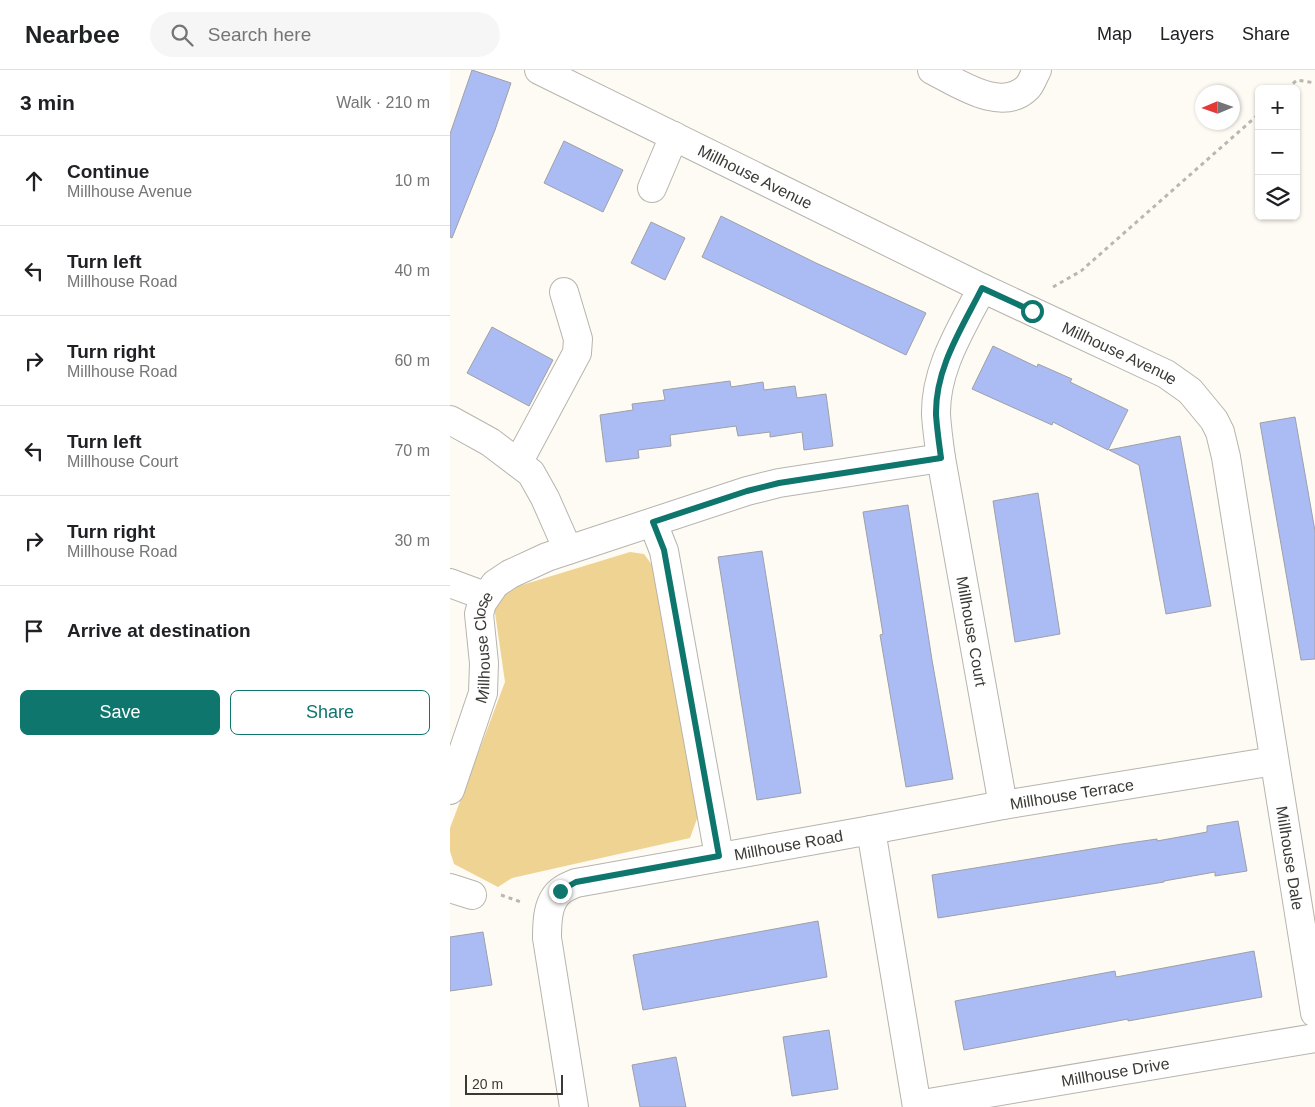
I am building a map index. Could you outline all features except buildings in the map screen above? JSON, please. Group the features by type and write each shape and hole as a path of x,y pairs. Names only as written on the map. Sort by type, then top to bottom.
{"street":[{"name":"Millhouse Avenue","path":"539,70 982,288 1166,374 1190,391 1214,420 1220,432 1226,456 1274,761"},
{"path":"932,70 984,95 998,98 1011,98 1020,93 1028,86 1037,70"},
{"path":"652,188 674,136"},
{"path":"450,420 490,442 530,473 558,526 568,550 747,491 779,483 941,458 936,414 938,386 951,349 982,288"},
{"path":"518,463 577,352 578,339 564,292"},
{"name":"Millhouse Court","path":"941,458 1003,805"},
{"path":"653,522 664,550 719,856"},
{"name":"Millhouse Close","path":"450,790 483,693 484,663 479,619 482,602 495,584 510,574 534,562 568,550"},
{"path":"450,583 485,596"},
{"name":"Millhouse Terrace","path":"871,830 1003,805 1274,761"},
{"name":"Millhouse Dale","path":"1274,761 1315,1013"},
{"path":"871,830 917,1106"},
{"name":"Millhouse Road","path":"574,1107 547,938 549,911 560,891 576,882 871,830"},
{"name":"Millhouse Drive","path":"917,1106 1315,1038"}],"path":[{"path":"1292,85 1298,80 1315,83"},
{"path":"1032,311 1048,291 1081,271 1255,118"},
{"path":"461,891 487,891 549,911"}],"shaded area":[{"path":"630,552 644,554 652,565 698,816 690,838 512,878 498,887 454,864 450,851 450,828 505,682 494,606 509,589"}],"route":[{"path":"560,891 576,882 719,856 664,550 653,522 747,491 779,483 941,458 936,414 938,386 946,360 982,288 1032,311"}]}
